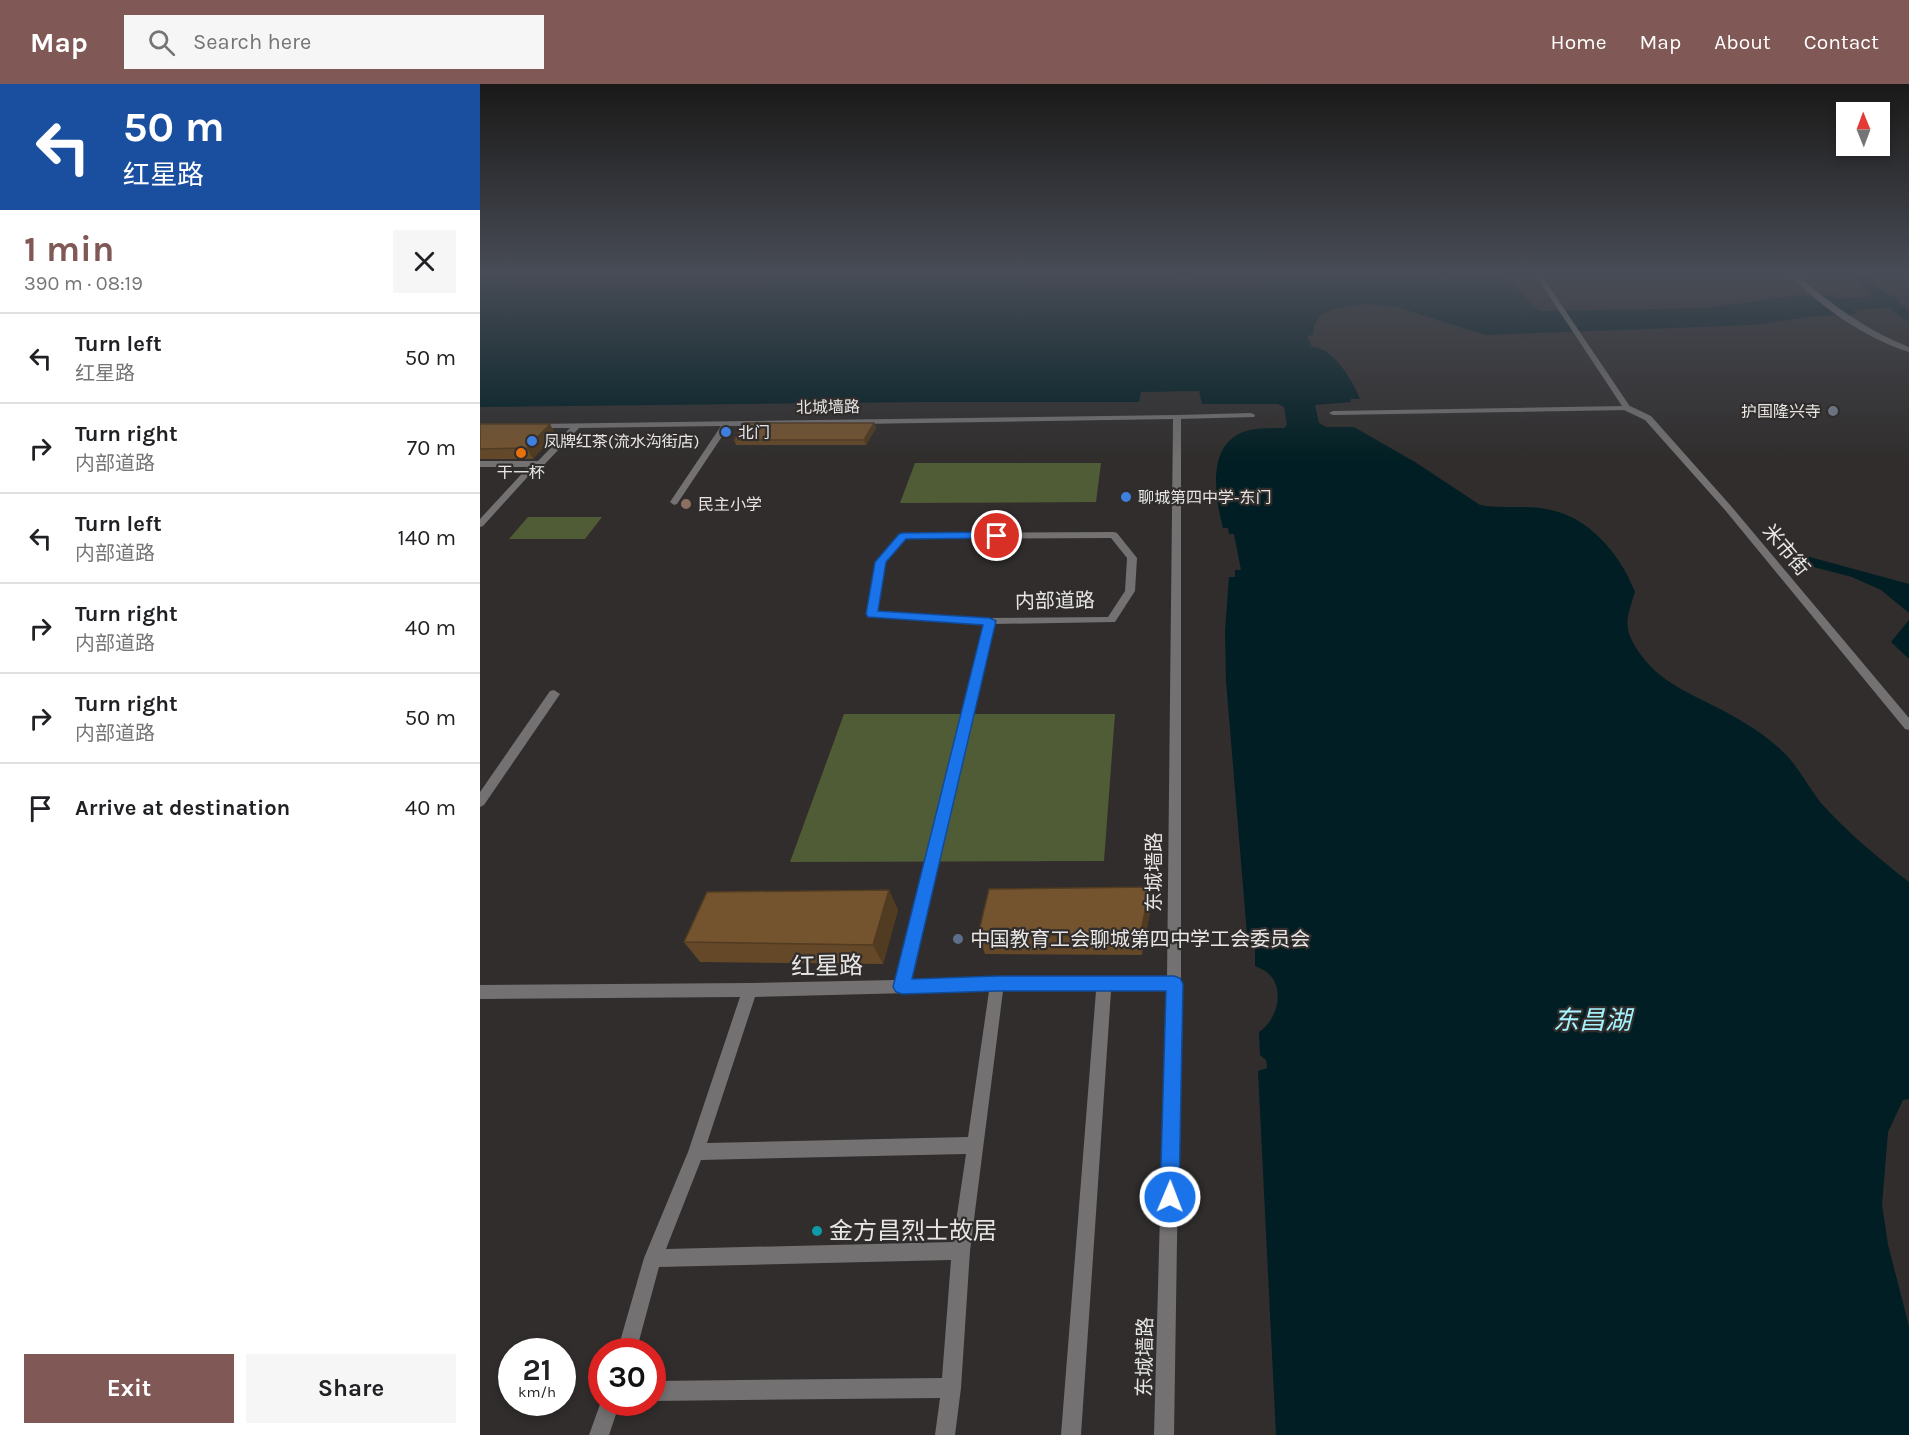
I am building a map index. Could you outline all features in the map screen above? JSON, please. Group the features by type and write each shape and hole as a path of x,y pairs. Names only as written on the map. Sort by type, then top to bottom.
{"street":[{"path":"1580,336 1627,408"},
{"path":"1876,336 1909,350"},
{"path":"1333,413 1627,408"},
{"name":"米市街","path":"1627,408 1648,418 1728,508 1909,726"},
{"name":"北城墙路","path":"523,426 1251,415"},
{"name":"东城墙路","path":"1164,1435 1174,984 1177,417"},
{"path":"674,502 727,423"},
{"path":"480,524 530,470 540,464 577,425"},
{"path":"480,464 540,464"},
{"name":"内部道路","path":"1114,535 1132,558 1130,591 1111,620 990,621 872,614 881,562 903,536 1114,535"},
{"name":"内部道路","path":"902,987 990,621"},
{"path":"480,802 554,694"},
{"path":"945,1435 951,1388 961,1251 998,984"},
{"name":"红星路","path":"480,992 750,990 998,984 1174,984"},
{"path":"1071,1435 1104,984"},
{"path":"630,1338 653,1258 696,1152 750,990"},
{"path":"696,1152 976,1145"},
{"path":"653,1258 961,1251"},
{"path":"666,1391 951,1388"},
{"path":"599,1435 605,1416"}],"green space":[{"path":"915,463 1101,463 1096,502 900,503"},
{"path":"528,517 602,517 585,539 509,539"},
{"path":"844,714 1115,714 1104,861 790,862"}],"water":[{"name":"东昌湖","path":"480,336 1307,336 1312,347 1320,348 1341,366 1360,399 1315,405 1319,423 1326,427 1354,427 1415,462 1480,505 1546,509 1562,513 1589,528 1612,551 1629,578 1635,592 1629,610 1628,631 1635,646 1651,667 1662,677 1730,714 1773,743 1798,769 1831,814 1909,882 1909,1099 1903,1100 1888,1132 1882,1205 1888,1245 1909,1326 1909,1435 1276,1435 1258,1071 1267,1068 1266,1060 1260,1055 1259,1032 1275,1013 1278,996 1274,980 1267,972 1255,966 1255,946 1248,946 1226,681 1225,632 1229,577 1235,577 1235,570 1241,570 1234,534 1229,534 1228,528 1223,528 1216,483 1221,454 1228,442 1240,434 1256,429 1284,428 1287,425 1284,407 1278,404 1202,404 1199,391 1141,392 1139,402 480,407"},
{"path":"1806,556 1909,584 1909,613 1881,590 1852,577 1802,564"},
{"path":"1909,620 1909,659 1891,642"}],"building":[{"path":"745,423 874,423 864,440 734,440"},
{"path":"480,424 550,424 527,448 480,449"},
{"path":"1150,887 1140,936 978,935 989,889"},
{"path":"889,890 873,945 684,942 707,892"}],"place":[{"name":"护国隆兴寺","path":"1833,411"},
{"name":"北门","path":"726,432"},
{"name":"凤牌红茶(流水沟街店)","path":"532,441"},
{"name":"干一杯","path":"521,453"},
{"name":"聊城第四中学-东门","path":"1126,497"},
{"name":"民主小学","path":"686,504"},
{"name":"中国教育工会聊城第四中学工会委员会","path":"958,939"},
{"name":"金方昌烈士故居","path":"817,1231"}],"route":[{"path":"997,536 903,536 881,562 875,589 872,614 990,621 902,987 998,984 1174,984 1170,1197"}]}
